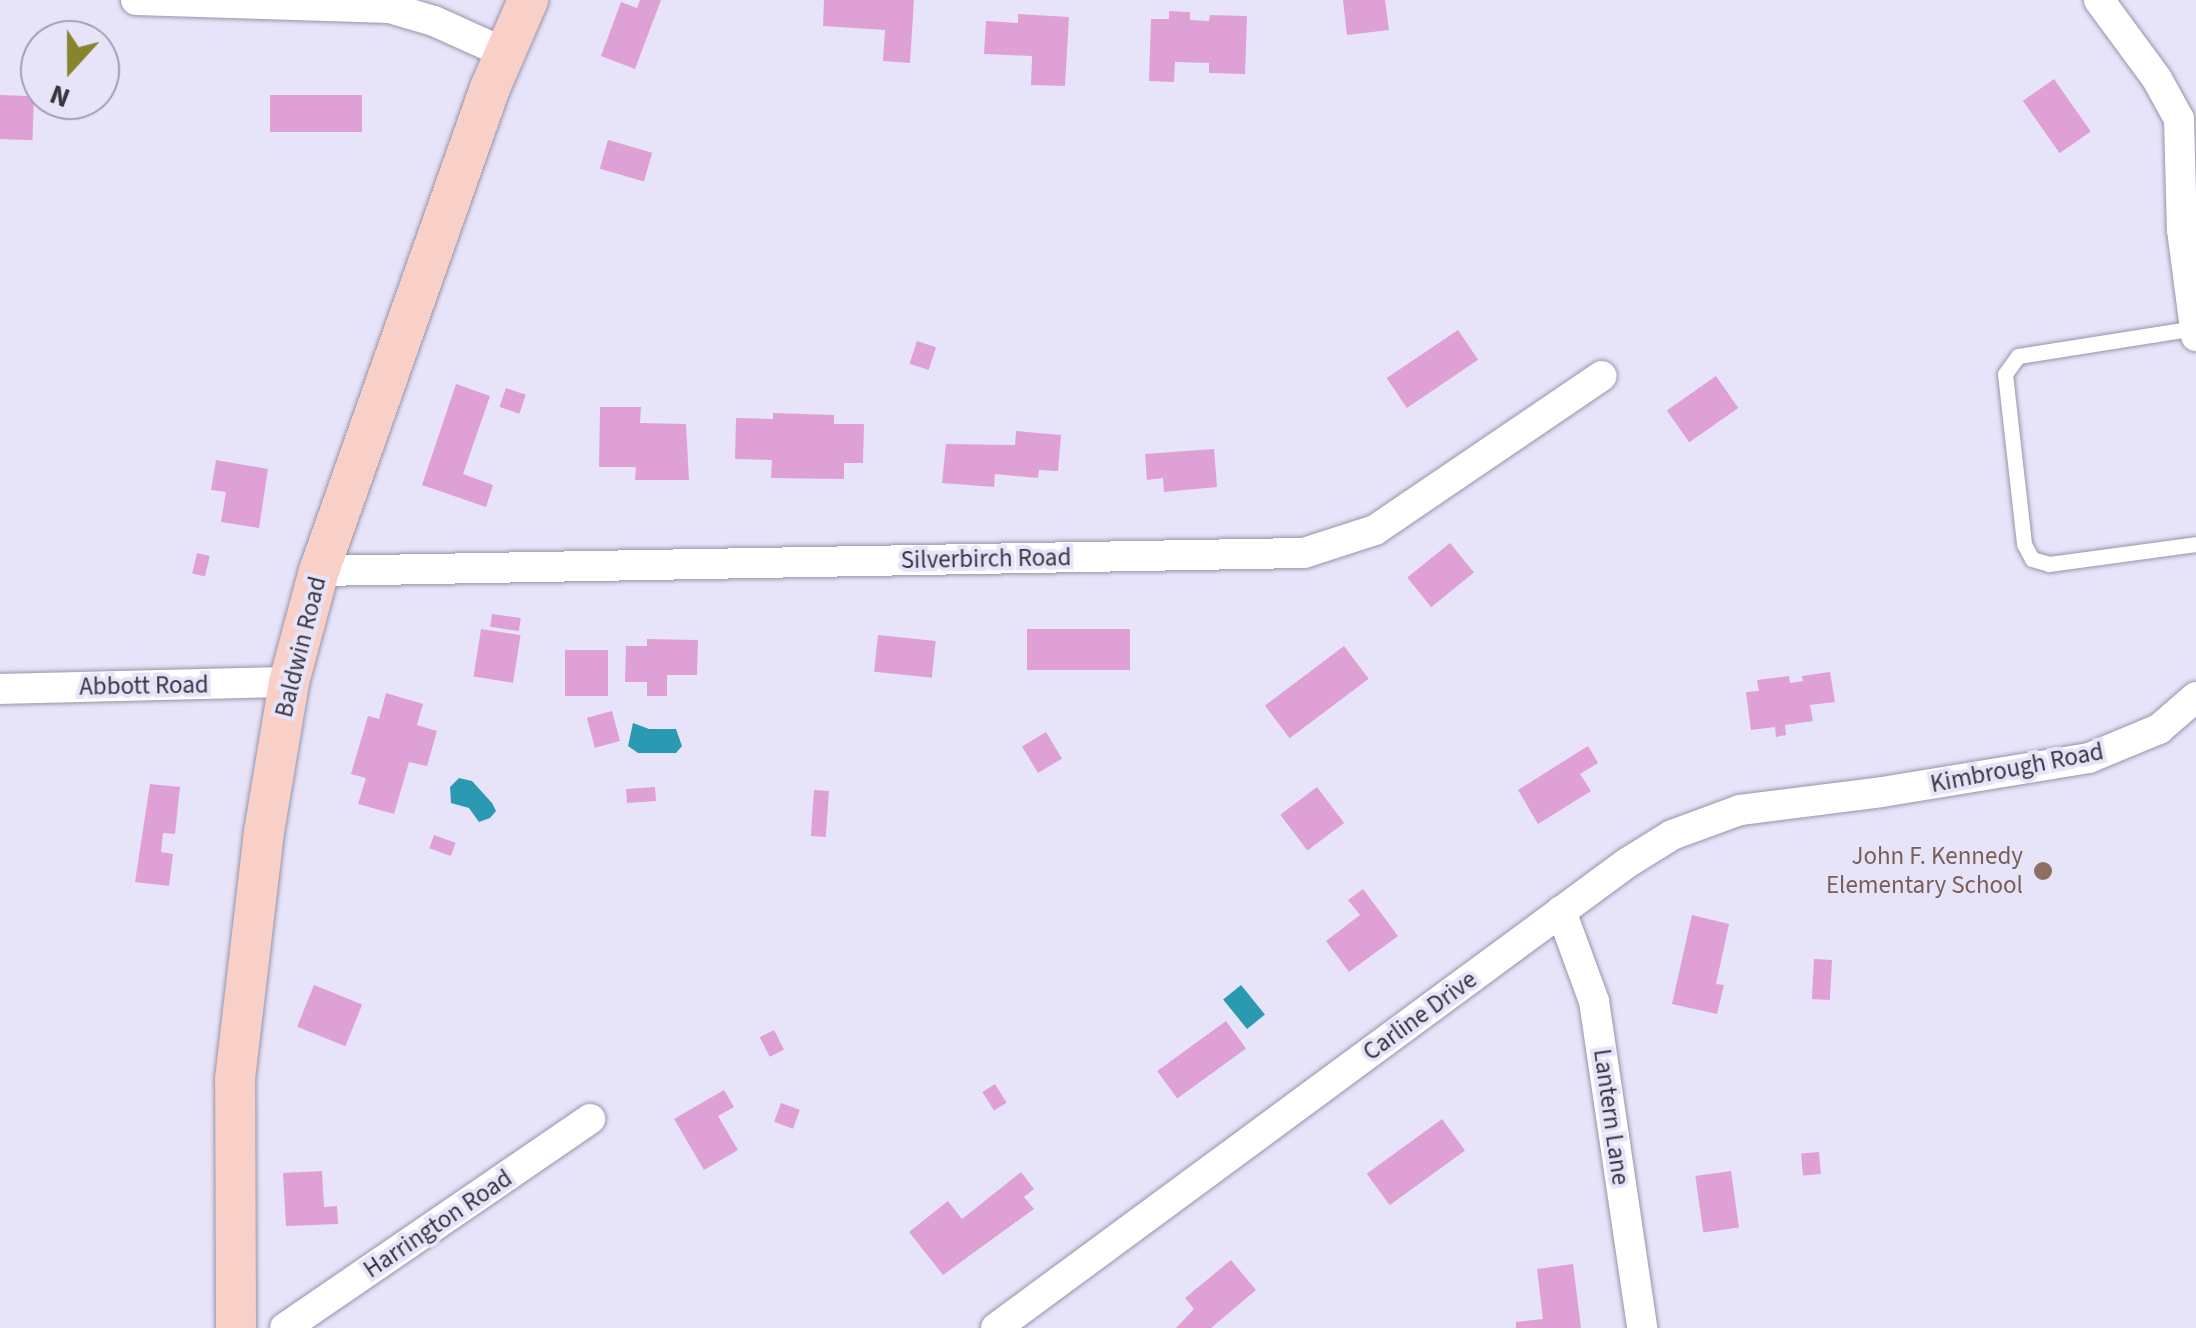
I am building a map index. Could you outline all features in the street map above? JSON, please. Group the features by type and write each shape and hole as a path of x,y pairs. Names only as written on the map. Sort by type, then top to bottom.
{"street":[{"path":"136,0 390,8 434,21 504,52"},
{"name":"Baldwin Road","path":"236,1328 235,1080 264,832 289,682 320,571 504,52 528,0"},
{"path":"2099,0 2173,105 2189,152 2182,230 2196,332"},
{"name":"Silverbirch Road","path":"320,571 1304,553 1375,530 1602,376"},
{"name":"Abbott Road","path":"0,689 289,682"},
{"name":"Kimbrough Road","path":"1882,792 2089,758 2159,730 2196,697"},
{"name":"Carline Drive","path":"996,1328 1651,847 1711,817 1882,792"},
{"name":"Lantern Lane","path":"1561,911 1594,1001 1642,1328"},
{"name":"Harrington Road","path":"285,1328 590,1119"}],"lane":[{"path":"2196,332 2018,356 2004,374 2024,544 2032,560 2049,564 2196,544"}],"water":[{"path":"633,723 649,729 676,729 682,746 676,753 638,753 628,746"},
{"path":"459,778 472,781 492,803 496,811 490,818 479,822 469,808 451,803 450,787"},
{"path":"1241,985 1265,1015 1247,1029 1223,999"}],"building":[{"path":"640,0 661,0 635,69 601,56 621,2 637,8"},
{"path":"824,0 914,0 910,63 883,61 885,30 823,26"},
{"path":"1343,0 1385,0 1389,30 1347,35"},
{"path":"1169,11 1190,12 1190,20 1209,21 1210,15 1247,16 1245,74 1209,73 1209,63 1175,62 1174,82 1149,81 1151,19 1169,19"},
{"path":"1018,14 1069,17 1065,86 1031,85 1032,56 984,54 986,21 1018,23"},
{"path":"2054,79 2091,131 2060,153 2023,101"},
{"path":"0,95 20,96 20,120 33,120 32,140 0,139"},
{"path":"270,95 362,95 362,132 270,132"},
{"path":"608,140 652,153 644,182 600,169"},
{"path":"1458,330 1478,360 1407,408 1387,378"},
{"path":"917,341 936,347 929,370 910,364"},
{"path":"1716,376 1738,408 1689,442 1667,410"},
{"path":"456,384 490,396 463,474 493,485 486,507 422,485"},
{"path":"506,388 526,395 519,414 499,407"},
{"path":"600,407 641,407 640,423 686,424 689,480 635,480 636,467 599,467"},
{"path":"773,413 834,415 834,424 864,424 863,463 844,463 844,479 771,478 772,460 735,459 736,418 773,419"},
{"path":"1016,431 1061,435 1058,471 1039,470 1038,478 995,474 994,487 942,483 946,444 1015,445"},
{"path":"1214,449 1217,487 1164,492 1163,478 1147,480 1145,454"},
{"path":"216,460 268,469 259,528 221,522 226,492 211,490"},
{"path":"1450,543 1474,573 1431,607 1407,578"},
{"path":"197,553 210,556 205,576 192,573"},
{"path":"492,614 521,618 519,631 490,627"},
{"path":"481,629 521,635 513,683 473,676"},
{"path":"1027,629 1130,629 1130,670 1027,670"},
{"path":"878,635 936,641 932,678 874,672"},
{"path":"647,639 698,640 697,675 667,675 667,696 647,696 647,682 625,682 626,646 647,646"},
{"path":"1344,646 1369,679 1290,738 1265,706"},
{"path":"565,650 608,650 608,696 565,696"},
{"path":"1830,672 1835,702 1810,705 1813,721 1785,725 1786,735 1776,737 1775,727 1751,730 1746,692 1759,691 1757,680 1789,676 1790,683 1803,681 1802,676"},
{"path":"386,693 423,704 417,725 437,731 427,766 409,762 394,814 358,804 366,778 351,774 368,716 379,719"},
{"path":"612,711 620,741 595,748 587,718"},
{"path":"1046,732 1062,759 1038,773 1022,746"},
{"path":"1588,746 1598,763 1580,774 1591,791 1538,824 1518,790"},
{"path":"150,784 180,787 175,834 163,833 161,852 173,854 169,886 135,882"},
{"path":"655,787 656,801 627,803 626,789"},
{"path":"1317,787 1344,823 1307,851 1280,815"},
{"path":"814,790 829,791 826,837 811,836"},
{"path":"434,835 456,843 451,856 429,848"},
{"path":"1363,889 1398,936 1349,972 1326,941 1360,915 1348,900"},
{"path":"1692,915 1729,924 1716,984 1724,985 1717,1014 1672,1004"},
{"path":"1814,959 1832,960 1830,1000 1812,999"},
{"path":"314,985 362,1004 345,1046 297,1027"},
{"path":"1226,1021 1246,1049 1177,1098 1157,1071"},
{"path":"774,1030 784,1050 770,1057 760,1037"},
{"path":"995,1084 1007,1103 994,1111 982,1092"},
{"path":"724,1090 734,1107 718,1116 738,1150 704,1170 674,1119"},
{"path":"781,1103 800,1110 793,1129 774,1122"},
{"path":"1442,1119 1465,1151 1390,1205 1367,1174"},
{"path":"1819,1152 1821,1174 1803,1175 1801,1154"},
{"path":"322,1171 324,1207 337,1206 338,1224 286,1226 283,1173"},
{"path":"1731,1171 1739,1227 1703,1232 1695,1176"},
{"path":"1021,1172 1034,1189 1024,1197 1034,1209 943,1275 909,1232 948,1201 962,1219"},
{"path":"1231,1260 1256,1290 1211,1328 1176,1328 1194,1309 1185,1298"},
{"path":"1573,1264 1581,1328 1516,1328 1516,1322 1543,1319 1537,1269"}],"place":[{"name":"John F. Kennedy Elementary School","path":"2043,871"}]}
